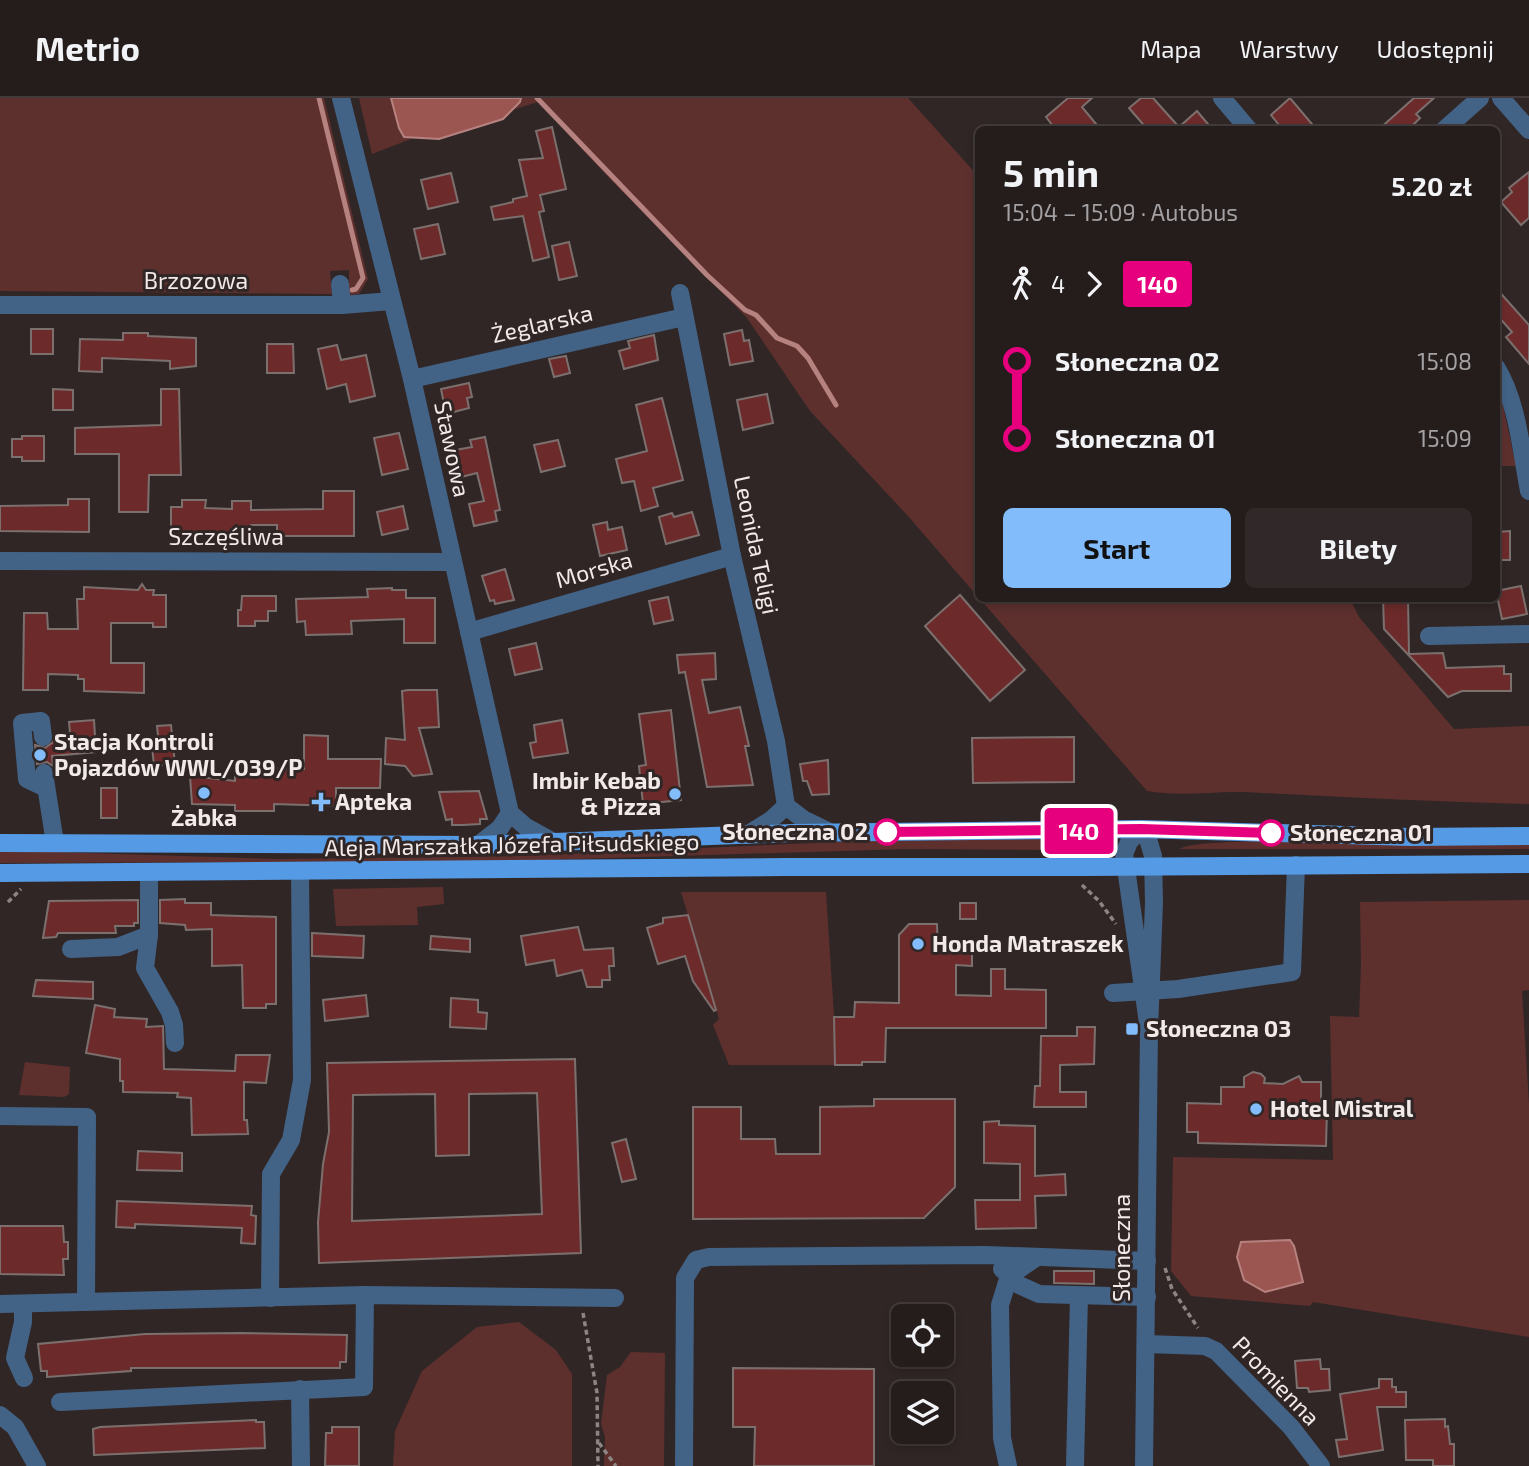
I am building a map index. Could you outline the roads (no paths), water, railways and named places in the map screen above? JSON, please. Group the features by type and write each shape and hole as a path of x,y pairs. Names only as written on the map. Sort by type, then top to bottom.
{"main road":[{"name":"Aleja Marszałka Józefa Piłsudskiego","path":"0,843 478,845 747,835 1141,829 1410,836 1529,836"},
{"name":"Aleja Marszałka Józefa Piłsudskiego","path":"0,873 785,866 1529,864"}],"street":[{"name":"Stawowa","path":"341,98 412,379 510,813"},
{"path":"1222,98 1246,126"},
{"path":"1448,126 1480,98"},
{"path":"1501,98 1529,130"},
{"path":"340,284 342,305"},
{"name":"Leonida Teligi","path":"680,293 732,556 776,741 786,806"},
{"name":"Brzozowa","path":"0,305 342,305 391,301"},
{"name":"Żeglarska","path":"412,379 684,317"},
{"path":"1500,375 1508,392 1529,491"},
{"name":"Morska","path":"469,632 732,556"},
{"name":"Szczęśliwa","path":"0,561 452,562"},
{"path":"1429,636 1529,634"},
{"path":"43,737 41,721 22,723 27,779 45,781 54,843"},
{"path":"747,835 771,820 786,806 803,819 832,833"},
{"path":"478,845 499,828 510,813 526,827 555,843"},
{"path":"1125,866 1125,847 1141,829"},
{"name":"Słoneczna","path":"1141,829 1150,846 1153,866 1154,903 1147,991"},
{"path":"1113,993 1292,972 1296,865"},
{"name":"Słoneczna","path":"1125,866 1147,991 1149,1030 1144,1466"},
{"path":"270,1297 271,1174 291,1140 302,1080 300,872"},
{"path":"149,873 149,935 145,968 170,1012 175,1043"},
{"path":"71,949 118,947 149,935"},
{"path":"0,1116 87,1117 86,1302"},
{"path":"684,1466 685,1278 696,1260 709,1257 986,1255 1147,1261"},
{"path":"986,1255 1019,1285 1039,1294 1147,1297"},
{"path":"1008,1466 1002,1438 1000,1305 1009,1276 1037,1257"},
{"path":"60,1402 364,1387 365,1295"},
{"path":"0,1304 365,1295 615,1298"},
{"path":"1075,1466 1079,1296"},
{"path":"23,1304 23,1321 15,1357 24,1378"},
{"name":"Promienna","path":"1146,1344 1205,1346 1216,1351 1291,1427 1321,1466"},
{"path":"300,1389 301,1466"},
{"path":"0,1415 15,1427 37,1466"}],"waterway":[{"path":"319,98 363,278 356,289 352,290"},
{"path":"537,98 707,275 745,310 756,315 777,338 797,346 808,358 836,405"}],"place":[{"name":"Stacja Kontroli Pojazdów WWL/039/P","path":"40,755"},
{"name":"Żabka","path":"204,793"},
{"name":"Imbir Kebab & Pizza","path":"675,794"},
{"name":"Apteka","path":"321,802"},
{"name":"Słoneczna 02","path":"887,832"},
{"name":"Słoneczna 01","path":"1271,833"},
{"name":"Honda Matraszek","path":"918,944"},
{"name":"Słoneczna 03","path":"1132,1029"},
{"name":"Hotel Mistral","path":"1256,1109"}]}
